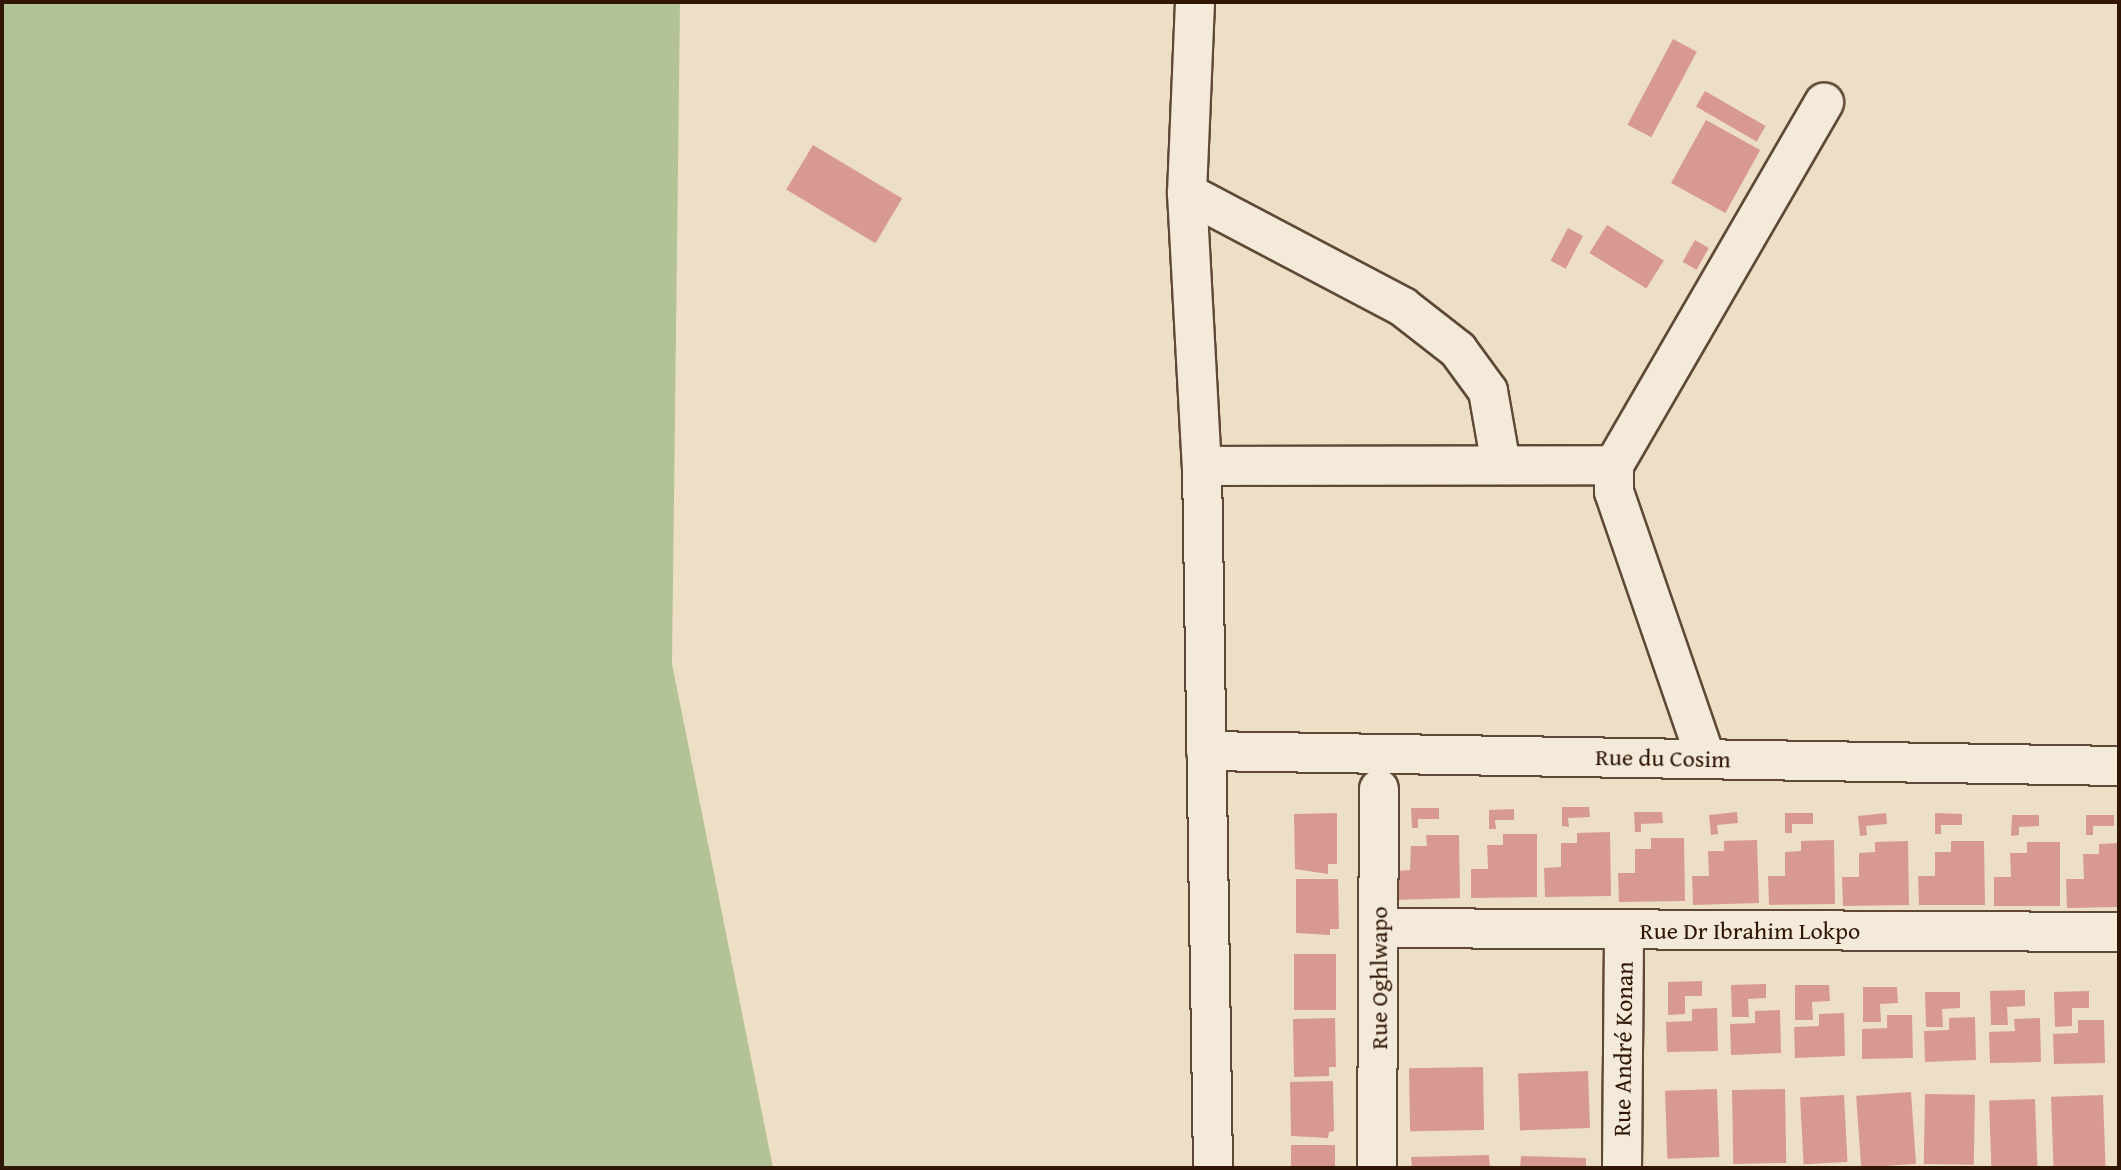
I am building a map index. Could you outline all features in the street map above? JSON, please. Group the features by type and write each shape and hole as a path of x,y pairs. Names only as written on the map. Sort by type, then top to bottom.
{"street":[{"path":"1195,2 1187,193 1202,466 1206,751 1205,920 1213,1168"},
{"path":"1706,759 1614,492 1614,465 1824,103"},
{"path":"1187,193 1402,307 1458,351 1489,391 1502,465"},
{"path":"1202,466 1614,465"},
{"name":"Rue du Cosim","path":"1206,751 2119,766"},
{"name":"Rue Oghlwapo","path":"1377,1168 1379,789"},
{"name":"Rue Dr Ibrahim Lokpo","path":"1380,928 2119,932"},
{"name":"Rue André Konan","path":"1622,1168 1625,930"}],"green space":[{"path":"2,2 680,2 672,664 773,1168 2,1168"}],"building":[{"path":"1673,39 1697,52 1651,137 1627,125"},
{"path":"1705,91 1766,126 1757,142 1696,107"},
{"path":"1706,120 1760,150 1725,213 1671,183"},
{"path":"813,145 902,199 875,243 786,190"},
{"path":"1607,225 1664,261 1646,288 1590,253"},
{"path":"1568,228 1583,236 1566,269 1551,261"},
{"path":"1695,240 1709,248 1696,270 1682,262"},
{"path":"1562,807 1589,807 1590,817 1568,818 1569,827 1562,826"},
{"path":"1411,808 1439,808 1439,819 1418,819 1418,828 1412,828"},
{"path":"1514,809 1514,820 1495,820 1496,829 1489,829 1489,810"},
{"path":"1634,812 1662,812 1663,823 1641,824 1641,832 1635,832"},
{"path":"1737,812 1738,823 1717,825 1718,834 1711,835 1709,815"},
{"path":"1337,813 1337,864 1328,864 1328,874 1295,869 1294,814"},
{"path":"1785,813 1813,813 1813,824 1792,824 1792,833 1785,833"},
{"path":"1886,813 1887,824 1866,826 1867,835 1860,836 1858,816"},
{"path":"1935,813 1962,814 1962,825 1941,825 1941,834 1935,834"},
{"path":"2012,815 2039,815 2039,826 2019,827 2019,835 2011,836"},
{"path":"2086,815 2114,815 2114,826 2093,826 2093,835 2086,835"},
{"path":"1610,832 1611,896 1545,897 1544,868 1561,867 1561,843 1577,843 1577,833"},
{"path":"1503,834 1537,834 1537,897 1471,898 1471,869 1488,869 1487,845 1503,845"},
{"path":"1426,835 1459,835 1460,898 1394,900 1394,871 1410,870 1411,846 1427,846"},
{"path":"1651,838 1684,838 1685,901 1619,902 1618,873 1635,873 1635,849 1651,849"},
{"path":"1757,840 1759,903 1693,905 1692,876 1709,876 1708,851 1724,851 1724,841"},
{"path":"1834,840 1835,904 1769,905 1768,876 1785,876 1785,852 1801,851 1801,841"},
{"path":"1908,841 1909,905 1843,906 1842,877 1859,877 1859,853 1875,852 1875,842"},
{"path":"1951,841 1984,841 1985,905 1919,905 1918,876 1935,876 1935,852 1951,852"},
{"path":"2027,842 2060,842 2060,906 1994,906 1994,877 2011,877 2010,853 2027,853"},
{"path":"2119,843 2119,907 2067,908 2066,879 2084,879 2083,854 2099,854 2099,844"},
{"path":"1296,879 1338,879 1339,929 1330,929 1330,935 1296,933"},
{"path":"1294,954 1336,954 1336,1010 1294,1010"},
{"path":"1702,981 1702,996 1685,996 1685,1014 1668,1015 1668,982"},
{"path":"1766,984 1766,998 1748,999 1749,1017 1732,1017 1731,985"},
{"path":"1795,985 1829,985 1830,1001 1812,1002 1813,1020 1795,1020"},
{"path":"1863,987 1897,987 1898,1003 1880,1004 1881,1022 1863,1022"},
{"path":"2025,990 2025,1006 2007,1007 2008,1025 1991,1025 1990,991"},
{"path":"2089,991 2089,1008 2072,1008 2072,1026 2055,1027 2054,992"},
{"path":"1925,992 1960,992 1960,1008 1942,1009 1943,1027 1926,1027"},
{"path":"1717,1008 1718,1051 1667,1052 1666,1022 1692,1021 1692,1009"},
{"path":"1780,1010 1781,1053 1731,1055 1730,1024 1755,1023 1755,1011"},
{"path":"1844,1013 1845,1056 1795,1058 1794,1027 1819,1026 1819,1014"},
{"path":"1887,1015 1912,1015 1913,1058 1862,1059 1862,1029 1887,1028"},
{"path":"1975,1017 1976,1060 1925,1062 1924,1031 1949,1030 1949,1018"},
{"path":"1335,1018 1336,1067 1329,1067 1329,1076 1294,1077 1293,1019"},
{"path":"2040,1018 2041,1062 1990,1063 1989,1032 2015,1031 2014,1019"},
{"path":"2078,1020 2104,1020 2105,1063 2054,1064 2053,1034 2078,1033"},
{"path":"1483,1067 1484,1130 1410,1131 1409,1068"},
{"path":"1588,1071 1590,1128 1520,1130 1518,1073"},
{"path":"1333,1081 1334,1131 1329,1132 1328,1138 1291,1136 1290,1082"},
{"path":"1717,1089 1719,1157 1667,1159 1665,1091"},
{"path":"1785,1089 1786,1163 1733,1164 1732,1090"},
{"path":"1911,1092 1916,1164 1861,1168 1856,1096"},
{"path":"1925,1094 1975,1095 1974,1165 1924,1164"},
{"path":"1844,1095 1848,1162 1804,1164 1800,1097"},
{"path":"2103,1095 2106,1168 2054,1168 2051,1097"},
{"path":"2035,1099 2037,1168 1991,1168 1989,1101"},
{"path":"1291,1145 1335,1145 1335,1168 1291,1168"},
{"path":"1489,1155 1490,1168 1412,1168 1411,1157"},
{"path":"1521,1156 1586,1158 1586,1168 1520,1168"}]}
